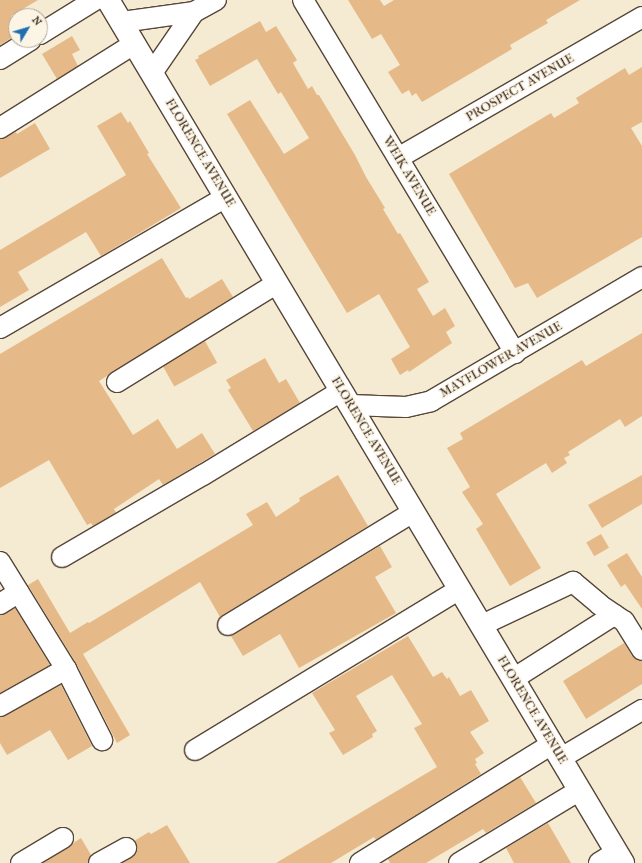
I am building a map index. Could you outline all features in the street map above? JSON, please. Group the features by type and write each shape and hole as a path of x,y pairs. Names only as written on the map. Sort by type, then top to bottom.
{"main road":[{"name":"FLORENCE AVENUE","path":"108,0 580,790 613,859"}],"street":[{"path":"48,29 95,0"},
{"path":"122,22 194,12 216,0"},
{"name":"WEIK AVENUE","path":"303,0 514,353"},
{"path":"152,73 194,12"},
{"name":"PROSPECT AVENUE","path":"398,158 642,17"},
{"path":"0,128 134,44"},
{"path":"0,59 17,48"},
{"path":"0,328 226,197"},
{"name":"MAYFLOWER AVENUE","path":"345,398 406,407 431,401 642,277"},
{"path":"117,382 277,283"},
{"path":"62,558 203,475 345,398"},
{"path":"228,625 414,512"},
{"path":"0,562 66,669 102,740"},
{"path":"482,625 574,582 614,615 624,621 642,650"},
{"path":"195,750 460,589"},
{"path":"0,604 19,592"},
{"path":"513,679 614,615"},
{"path":"0,706 66,669"},
{"path":"360,863 556,751 642,710"},
{"path":"459,863 580,790"},
{"path":"21,863 63,838"},
{"path":"99,863 126,848"}],"building":[{"path":"0,0 38,0 24,8 8,8 8,40 0,45"},
{"path":"348,0 380,0 384,6 394,0 580,0 546,20 548,23 510,45 512,49 422,102 416,93 412,96 409,90 402,94 388,72 400,65 381,34 372,39"},
{"path":"260,21 266,32 276,26 297,60 293,63 308,89 312,86 317,95 319,95 355,155 366,177 385,208 383,209 398,234 400,233 429,282 417,289 433,316 445,308 455,326 446,332 452,343 409,372 408,370 400,375 391,359 410,347 379,294 347,313 227,114 250,100 284,154 309,138 281,92 278,94 257,59 210,86 195,60 199,58 198,56"},
{"path":"72,36 80,50 72,54 78,66 57,79 42,54"},
{"path":"642,67 642,122 631,128 642,146 642,237 537,298 528,283 515,288 449,174 551,113 554,118 579,103 576,98 625,68 629,75"},
{"path":"121,112 128,123 130,121 149,153 147,154 181,208 101,256 86,232 18,272 29,290 0,307 0,250 126,175 97,126"},
{"path":"35,123 50,149 0,178 0,139 16,132 17,134"},
{"path":"162,258 186,298 188,297 189,299 222,279 233,297 99,381 133,435 158,419 177,449 202,433 215,454 163,485 159,479 114,509 116,513 93,526 91,523 87,525 49,460 0,488 0,354"},
{"path":"642,333 642,416 625,427 620,419 568,452 570,455 564,458 567,463 552,473 546,463 496,494 541,568 510,586 476,529 483,524 462,492 470,487 447,448 463,439 460,433 582,360 586,366"},
{"path":"205,341 217,363 174,387 162,365"},
{"path":"265,358 279,383 286,379 300,403 253,431 228,390 231,388 226,380"},
{"path":"338,475 368,526 220,617 200,582 83,654 130,735 117,743 76,663 28,585 38,579 70,633 253,525 246,514 267,502 276,517 300,501 299,498"},
{"path":"642,475 642,504 602,528 588,505"},
{"path":"601,534 609,548 594,556 586,542"},
{"path":"380,546 392,567 375,577 396,613 299,668 280,634 243,656 231,636"},
{"path":"627,553 642,577 642,609 625,584 621,587 607,565"},
{"path":"15,608 50,665 0,693 0,615"},
{"path":"408,636 433,677 442,672 447,679 449,677 460,696 471,690 489,721 470,732 484,753 475,759 477,763 475,764 481,774 376,840 374,837 331,863 276,863 437,767 414,728 422,724 392,675 356,696 377,731 372,734 373,737 343,755 329,733 335,730 312,693"},
{"path":"624,643 632,656 642,661 642,684 586,719 563,681"},
{"path":"61,685 92,746 68,760 50,730 7,755 0,743 0,717"},
{"path":"520,777 536,803 486,833 483,829 426,863 390,863 388,859"},
{"path":"548,823 571,863 514,863 506,848"},
{"path":"167,825 190,863 123,863 136,854 137,848 134,841 149,832 151,834"},
{"path":"81,838 91,855 88,863 43,863"}]}
